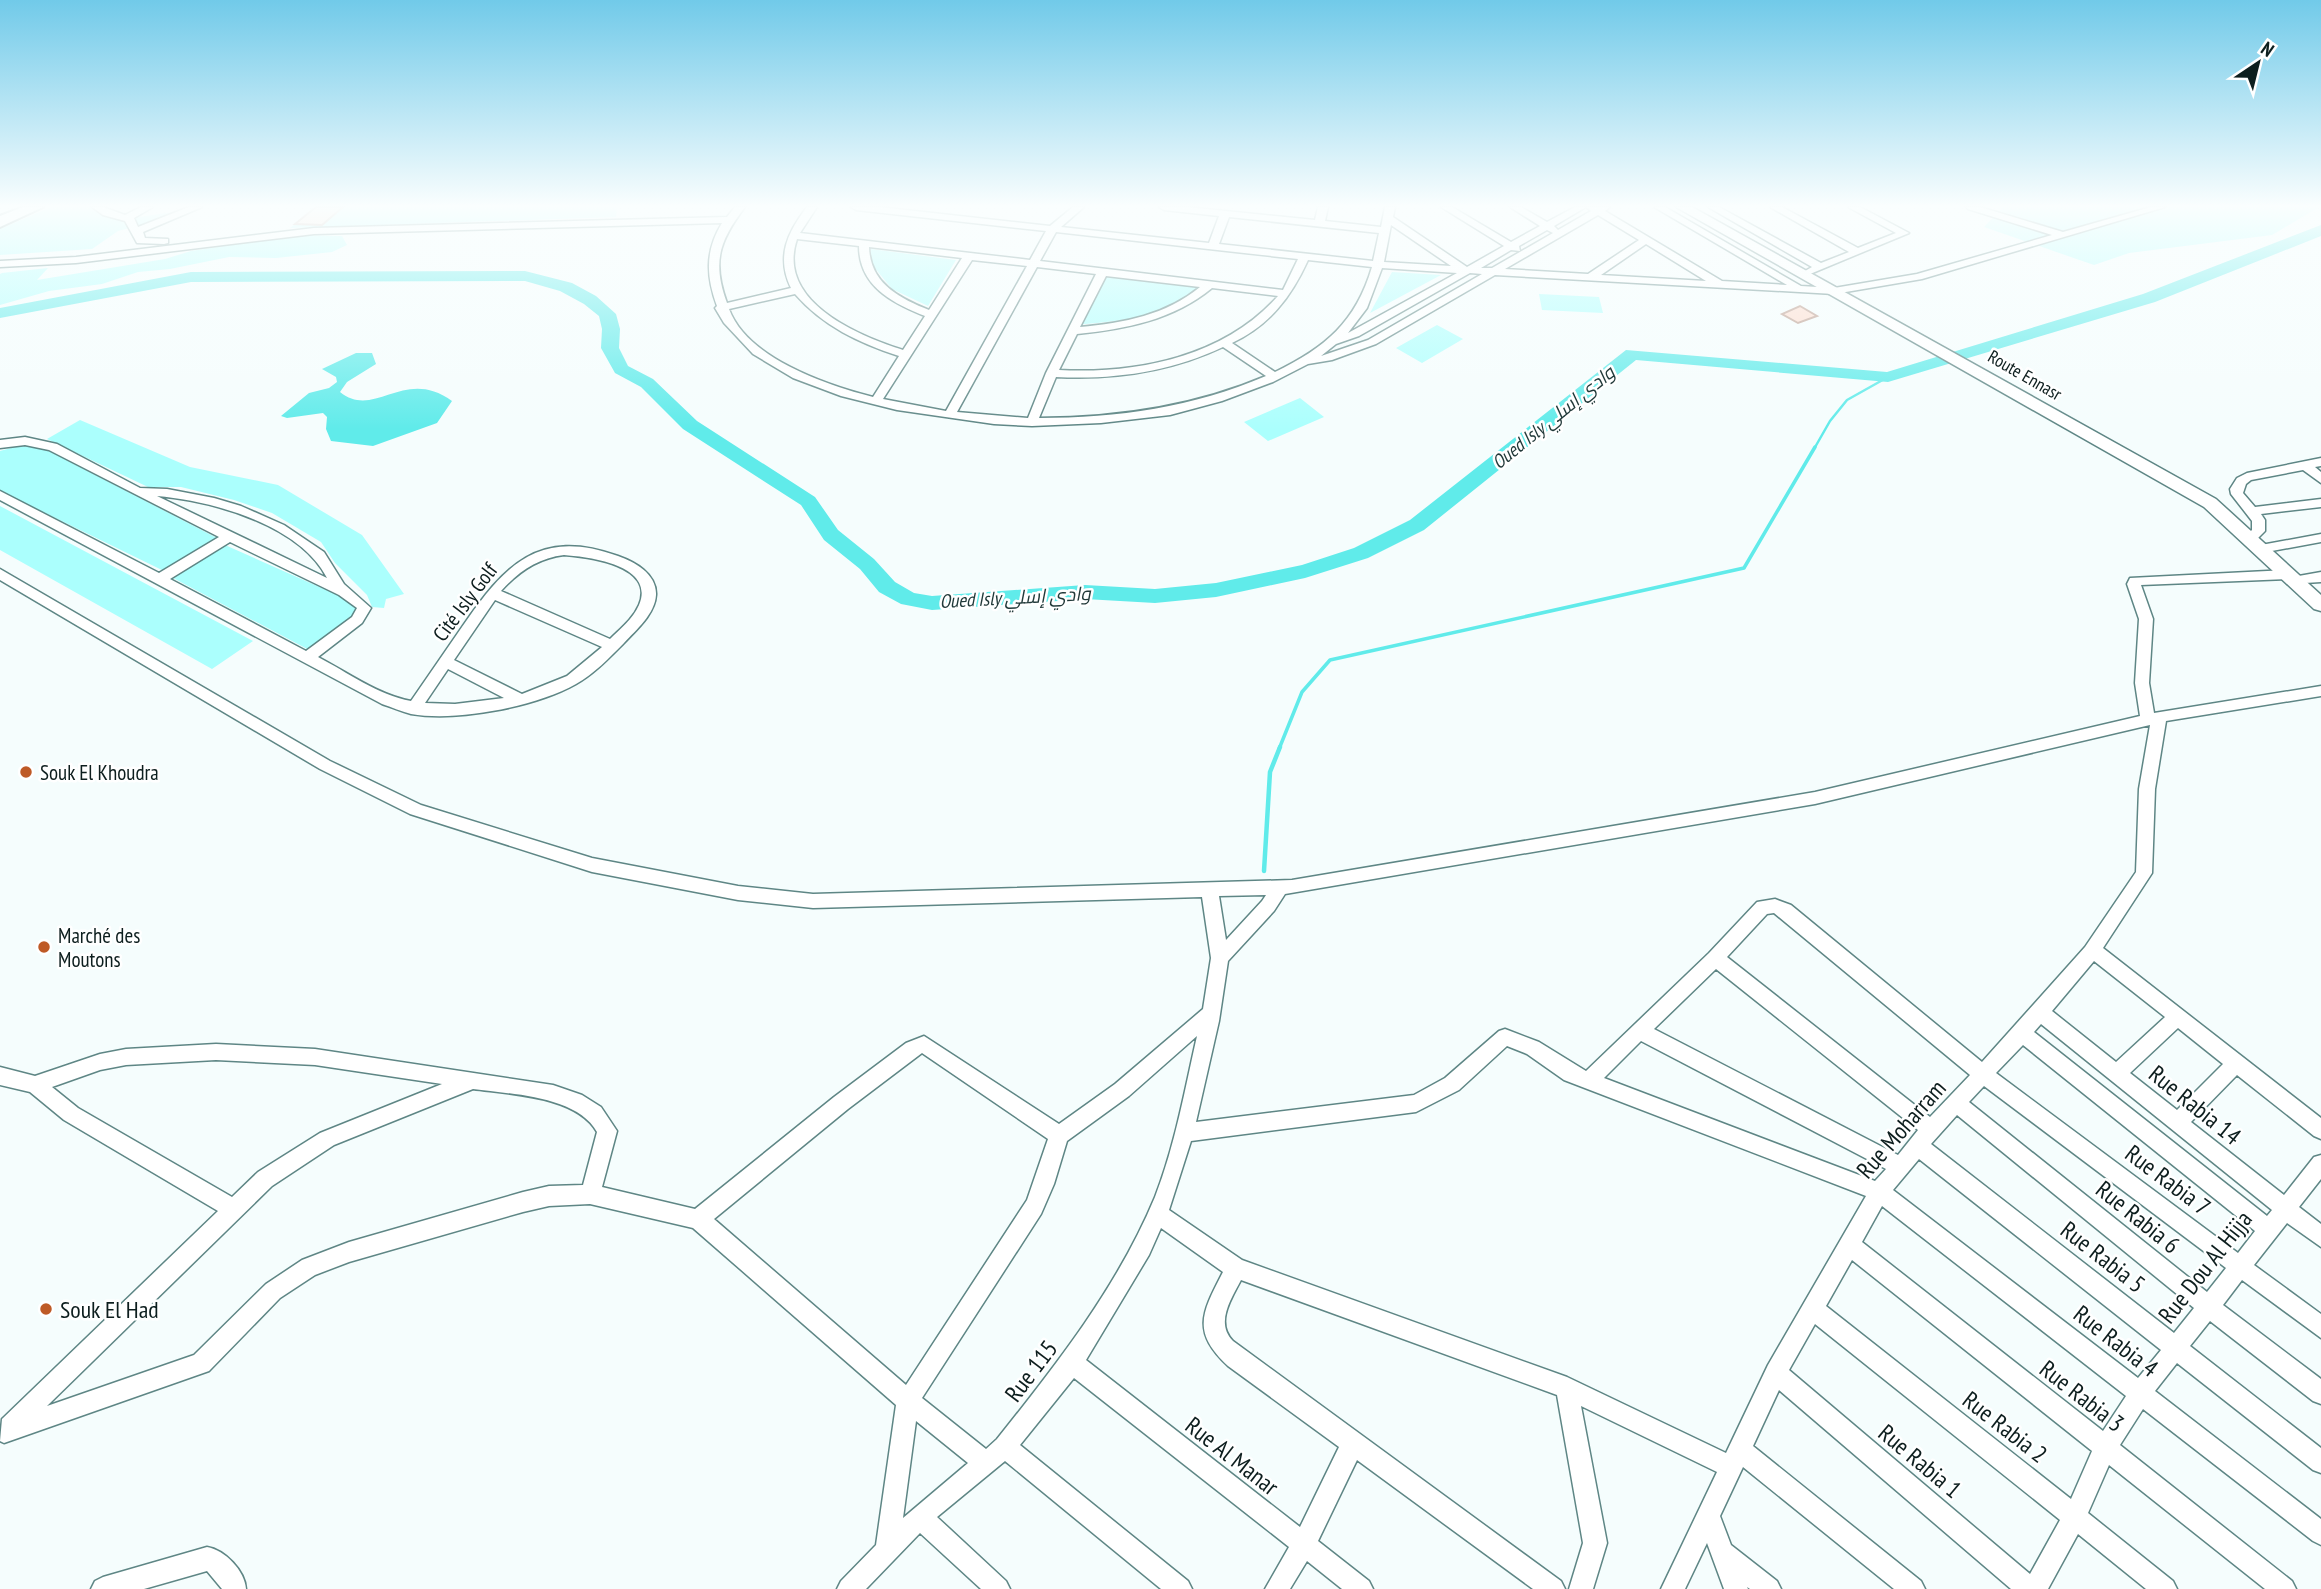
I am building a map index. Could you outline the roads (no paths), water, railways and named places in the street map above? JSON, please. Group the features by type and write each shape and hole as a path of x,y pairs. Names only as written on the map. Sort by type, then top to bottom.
{"main road":[{"name":"Route Ennasr","path":"1803,282 1834,291 2210,503 2321,606"}],"street":[{"path":"714,281 720,308 746,342 781,367 831,390 875,402 950,415 1032,422 1067,422 1171,411 1222,396 1273,376 1301,363 1326,346 1355,318 1371,281"},
{"path":"795,281 798,290 815,309 842,329 870,343 904,354"},
{"path":"875,281 900,300 931,314"},
{"path":"875,402 953,281"},
{"path":"950,415 1024,281"},
{"path":"1032,422 1052,373 1097,281"},
{"path":"1177,281 1286,294"},
{"path":"1052,373 1079,376 1123,370 1176,360 1224,343 1265,317 1286,294 1292,281"},
{"path":"1326,346 1355,334 1445,281"},
{"path":"1301,363 1328,358 1372,341 1479,281"},
{"path":"1658,281 1721,285 1803,282"},
{"path":"1715,281 1721,285"},
{"path":"1834,291 1893,281"},
{"path":"1072,331 1131,324 1156,316 1187,302 1209,285"},
{"path":"720,308 798,290"},
{"path":"1224,343 1273,376"},
{"path":"0,444 24,441 52,447 228,537 342,591 362,604 361,615 357,620 307,658"},
{"path":"2321,463 2247,477 2237,485 2237,495 2254,511 2260,524 2256,544 2321,538"},
{"path":"2305,465 2321,479"},
{"path":"134,490 202,498 263,518 321,556 342,591"},
{"name":"Cité Isly Golf","path":"0,495 387,701 413,709 470,708 520,700 573,680 612,646 645,608 649,595 648,583 643,575 593,552 552,552 518,568 504,578 492,593 413,709"},
{"path":"2254,511 2321,503"},
{"path":"160,579 228,537"},
{"path":"0,574 325,765 416,810 592,865 738,893 813,901 1280,887 1815,797 2154,718 2321,691"},
{"path":"2291,578 2321,577"},
{"name":"Rue Moharram","path":"1672,1589 1737,1460 1776,1373 1879,1192 1931,1129 1984,1075 2093,950 2144,873 2147,789 2154,718 2142,683 2146,619 2135,581 2291,578"},
{"path":"492,593 612,646"},
{"path":"446,662 520,700"},
{"path":"1220,958 1262,913 1280,887"},
{"name":"Rue 115","path":"849,1589 920,1517 1005,1447 1072,1363 1130,1269 1157,1214 1184,1133 1211,1013 1220,958 1210,891"},
{"name":"Rue Rabia 7","path":"1588,1081 1763,908 1781,908 1984,1075 2321,1327"},
{"path":"2093,950 2321,1130"},
{"path":"1714,958 1931,1129"},
{"name":"Rue Rabia 14","path":"2038,1011 2321,1237"},
{"path":"887,1550 908,1401 1034,1206 1044,1184 1059,1135 1122,1090 1211,1013"},
{"path":"2117,1074 2178,1016"},
{"path":"1639,1031 1900,1166"},
{"path":"2022,1033 2268,1229"},
{"name":"Rue Rabia 4","path":"1184,1133 1416,1103 1452,1084 1505,1037 1520,1041 1571,1074 1879,1192 2321,1533"},
{"path":"698,1219 841,1103 912,1049 924,1044 1059,1135"},
{"path":"35,1084 113,1060 216,1052 315,1057 532,1089 565,1097 588,1108 600,1118 607,1131 590,1194"},
{"path":"2178,1122 2238,1062"},
{"path":"0,1076 35,1084 71,1114 232,1208"},
{"path":"2,1434 114,1327 232,1208 265,1179 327,1139 472,1082"},
{"name":"Rue Rabia 6","path":"1957,1104 2207,1306 2321,1393"},
{"name":"Rue Rabia 5","path":"1919,1146 2321,1462"},
{"name":"Rue Dou Al Hijja","path":"2035,1589 2075,1516 2105,1448 2140,1393 2321,1164"},
{"path":"2,1434 201,1363 273,1291 309,1267 349,1252 523,1202 563,1194 590,1194 698,1219 722,1237 908,1401 986,1463"},
{"path":"1157,1214 1236,1268 1567,1388 1737,1460 1913,1589"},
{"name":"Rue Rabia 3","path":"1848,1244 2284,1589"},
{"path":"1236,1268 1218,1308 1213,1328 1217,1339 1236,1358 1552,1589"},
{"name":"Rue Rabia 2","path":"1812,1308 2165,1589"},
{"name":"Rue Al Manar","path":"1072,1363 1361,1589"},
{"name":"Rue Rabia 1","path":"1776,1373 2029,1589"},
{"path":"1567,1388 1595,1543 1581,1589"},
{"path":"1277,1589 1303,1546 1353,1443"},
{"path":"1005,1447 1180,1589"},
{"path":"920,1517 998,1589"},
{"path":"1709,1517 1736,1589"},
{"path":"1722,1552 1769,1589"},
{"path":"103,1589 207,1559 215,1560 234,1589"}],"waterway":[{"name":"Oued Isly وادي إسلي","path":"0,313 169,281"},
{"name":"Oued Isly وادي إسلي","path":"544,281 566,287 590,300 607,314 611,329 610,348 621,369 647,383 690,425 808,501 831,535 867,564 887,587 909,599 932,603 1085,592 1155,596 1216,590 1305,571 1361,553 1417,525 1632,354 1888,377 2149,298 2192,281"},
{"path":"1814,449 1830,421 1847,400 1888,377"},
{"path":"1279,749 1302,692 1330,660 1744,568 1815,447"},
{"path":"1264,871 1270,772 1280,747"}],"place":[{"name":"Souk El Khoudra","path":"26,772"},
{"name":"Marché des Moutons","path":"44,947"},
{"name":"Souk El Had","path":"46,1309"}]}
